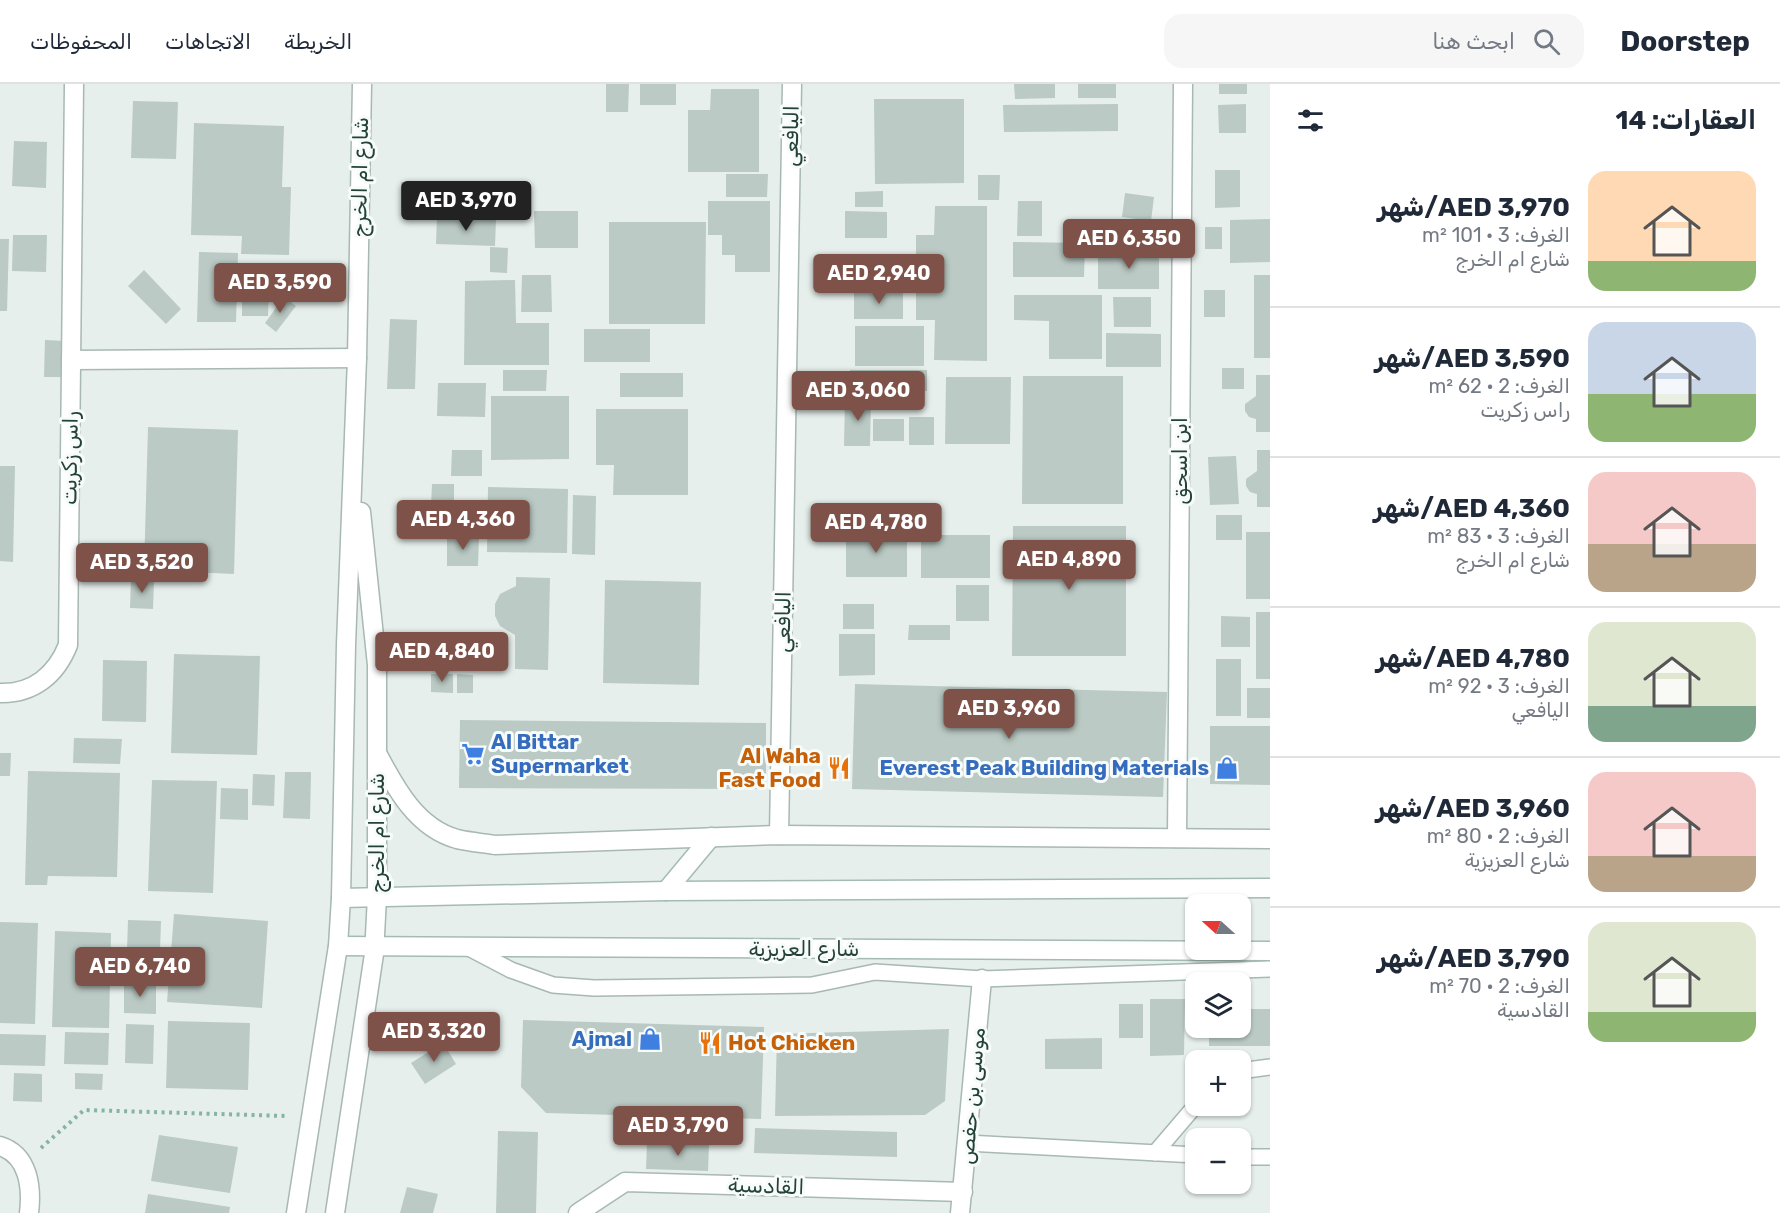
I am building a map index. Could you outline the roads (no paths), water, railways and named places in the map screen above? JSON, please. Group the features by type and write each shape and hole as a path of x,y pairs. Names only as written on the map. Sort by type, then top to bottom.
{"street":[{"name":"راس زكريت","path":"0,693 17,694 50,677 61,664 68,645 74,84"},
{"name":"شارع ام الخرج","path":"296,1213 338,946 341,898 346,645 355,450 362,84"},
{"name":"اليافعي","path":"779,835 792,84"},
{"name":"ابن اسحق","path":"1177,838 1183,84"},
{"path":"71,360 357,358"},
{"name":"شارع ام الخرج","path":"335,1213 374,946 378,897 378,665 355,450"},
{"path":"378,755 398,793 424,821 456,838 495,845 779,835 1270,839"},
{"path":"666,891 711,837"},
{"path":"341,898 666,891 1270,888"},
{"name":"شارع العزيزية","path":"338,946 1270,951"},
{"name":"موسى بن حفص","path":"960,1213 982,979"},
{"path":"0,1146 23,1164 32,1190 28,1213"},
{"name":"القادسية","path":"578,1213 626,1182 963,1192"}],"lane":[{"path":"469,948 510,970 553,985 594,988 812,985 875,972 982,979 1270,969"},
{"path":"1251,1070 1270,1067"},
{"path":"1155,1153 1187,1116"},
{"path":"967,1143 1185,1154"},
{"path":"1251,1157 1270,1157"}],"place":[{"name":"Al Bittar Supermarket","path":"473,754"},
{"name":"Al Waha Fast Food","path":"839,768"},
{"name":"Everest Peak Building Materials","path":"1227,768"},
{"name":"Ajmal","path":"650,1039"},
{"name":"Hot Chicken","path":"710,1043"}]}
